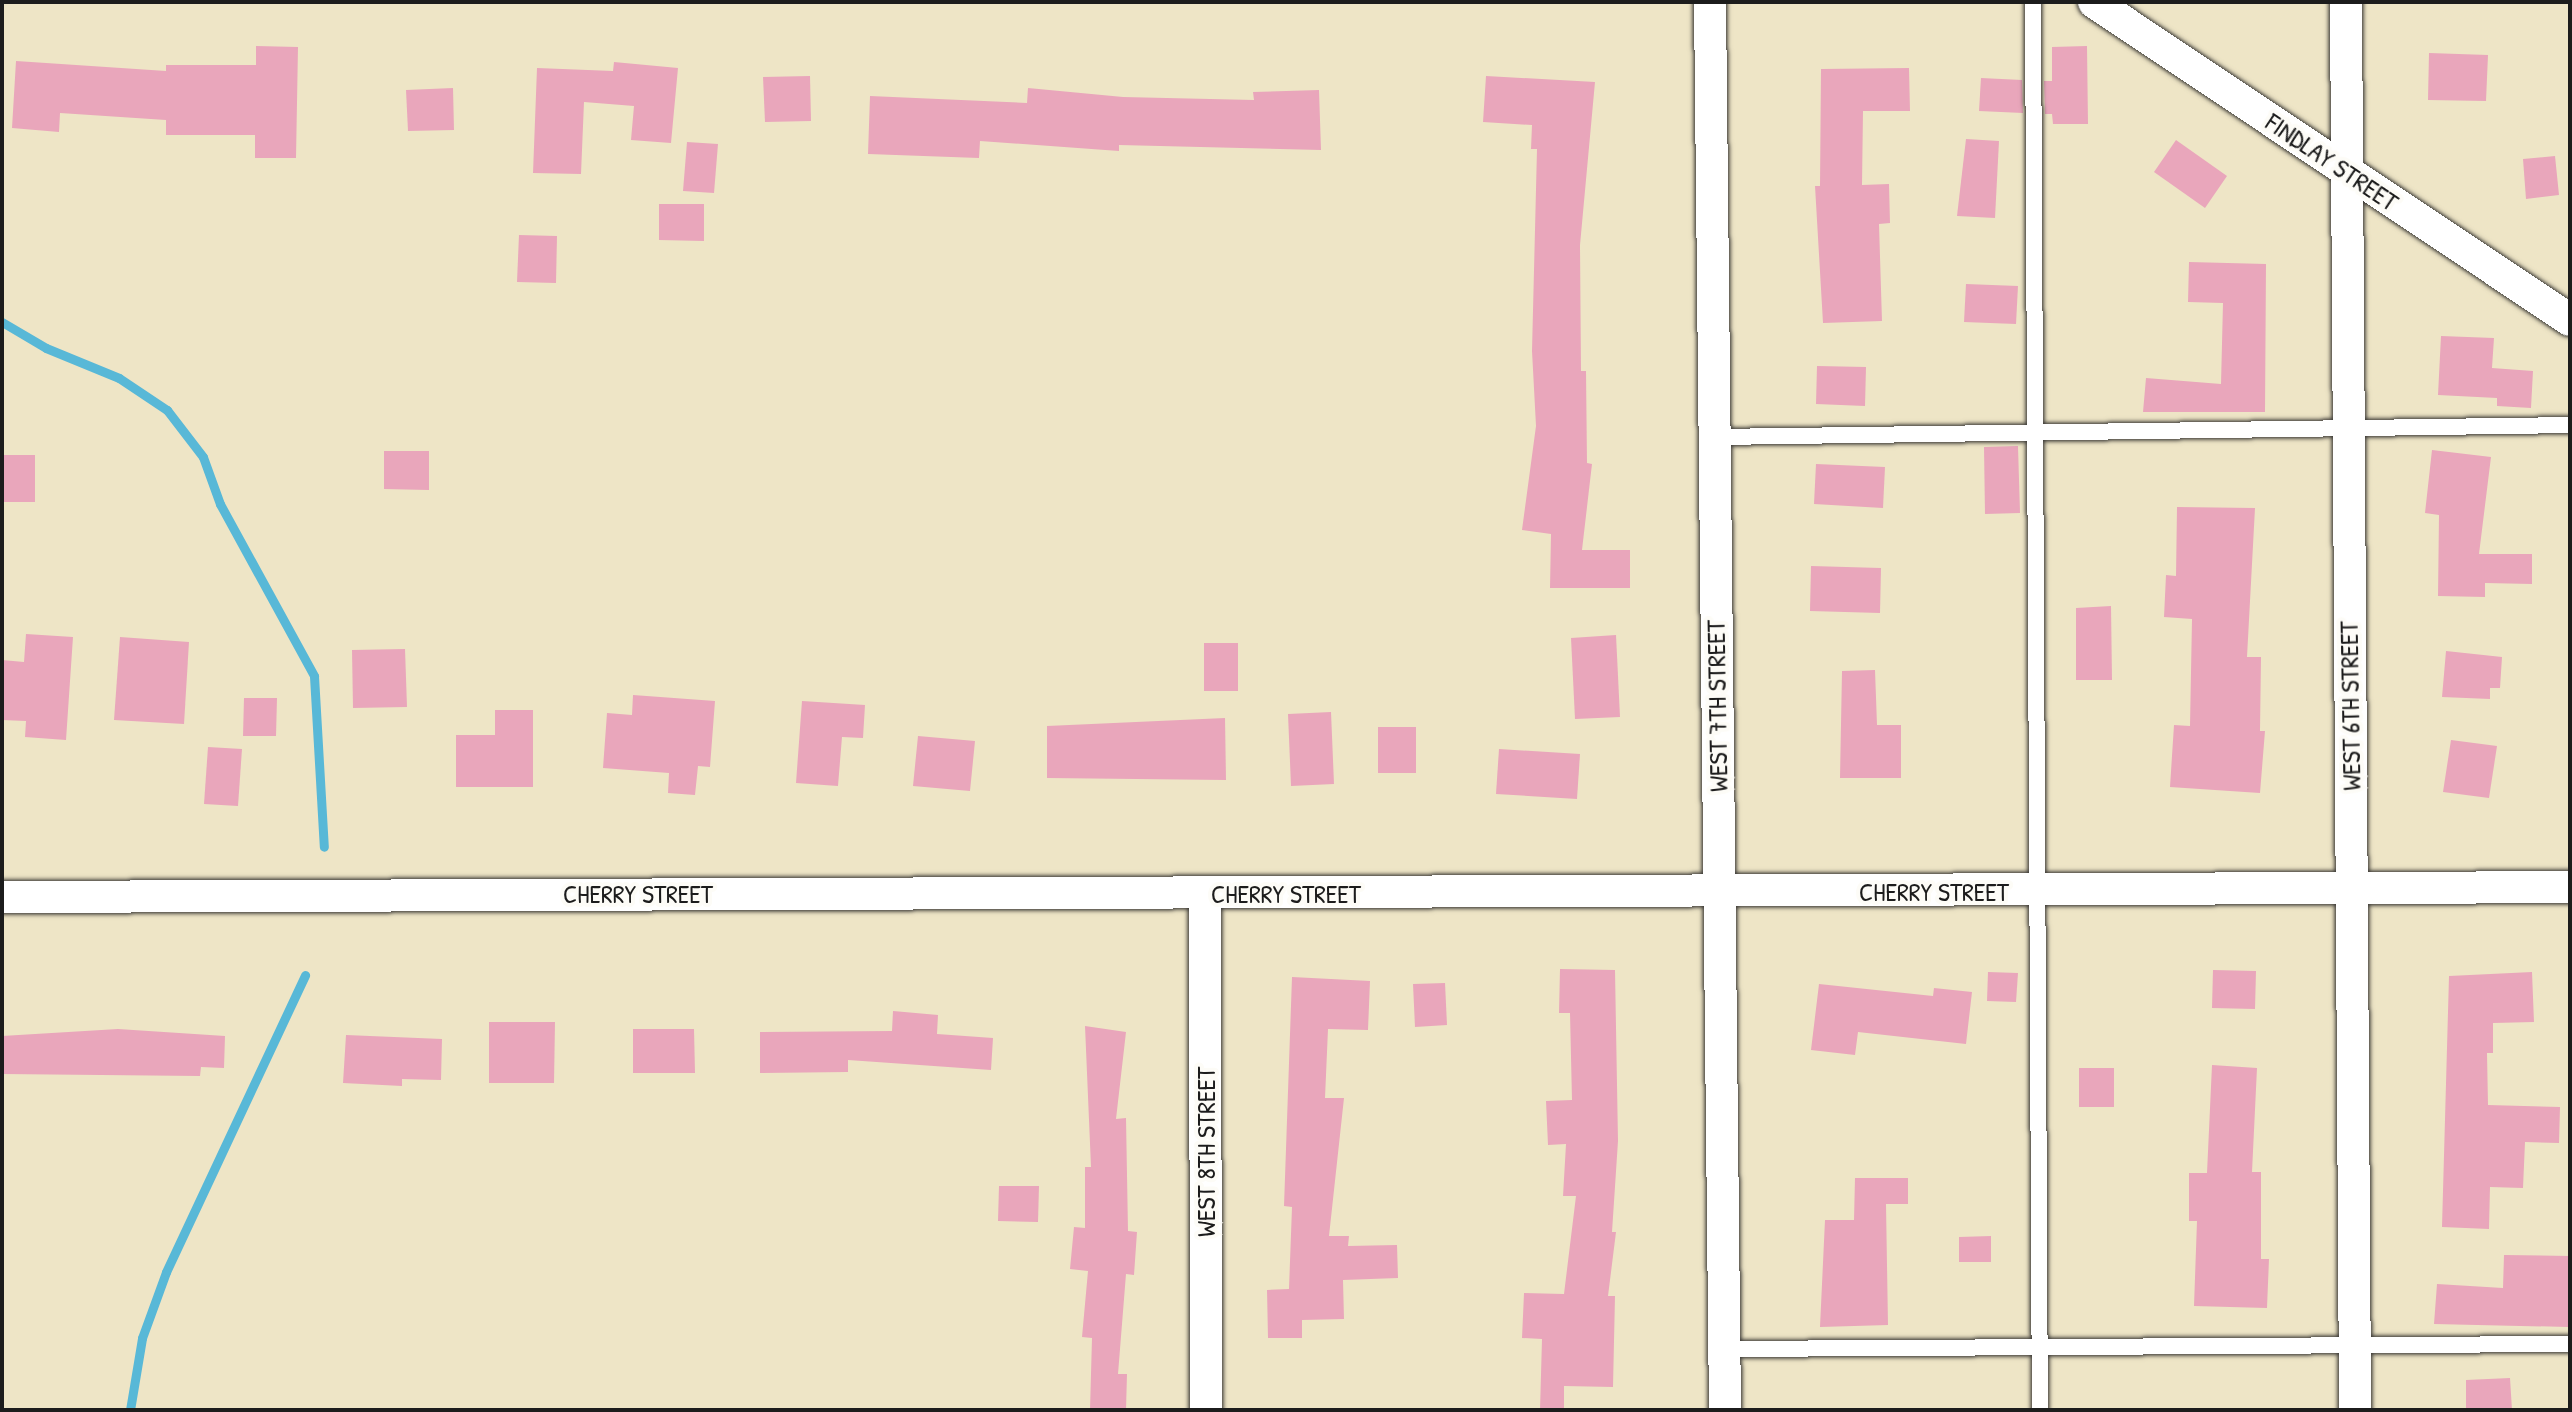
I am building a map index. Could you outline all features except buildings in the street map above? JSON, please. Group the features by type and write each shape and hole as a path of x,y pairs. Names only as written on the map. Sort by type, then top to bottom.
{"street":[{"name":"WEST 7TH STREET","path":"1710,2 1725,1410"},
{"name":"FINDLAY STREET","path":"2094,2 2570,320"},
{"name":"WEST 6TH STREET","path":"2346,2 2355,1410"},
{"name":"CHERRY STREET","path":"2,897 1719,893 2570,887"},
{"name":"WEST 8TH STREET","path":"1205,895 1206,1410"}],"lane":[{"path":"2033,2 2035,891 2040,1410"},
{"path":"1715,437 2570,425"},
{"path":"1724,1349 2570,1344"}],"waterway":[{"path":"2,322 46,348 119,378 167,410 203,457 220,504 314,676 324,847"},
{"path":"130,1410 142,1338 166,1272 305,975"}]}
